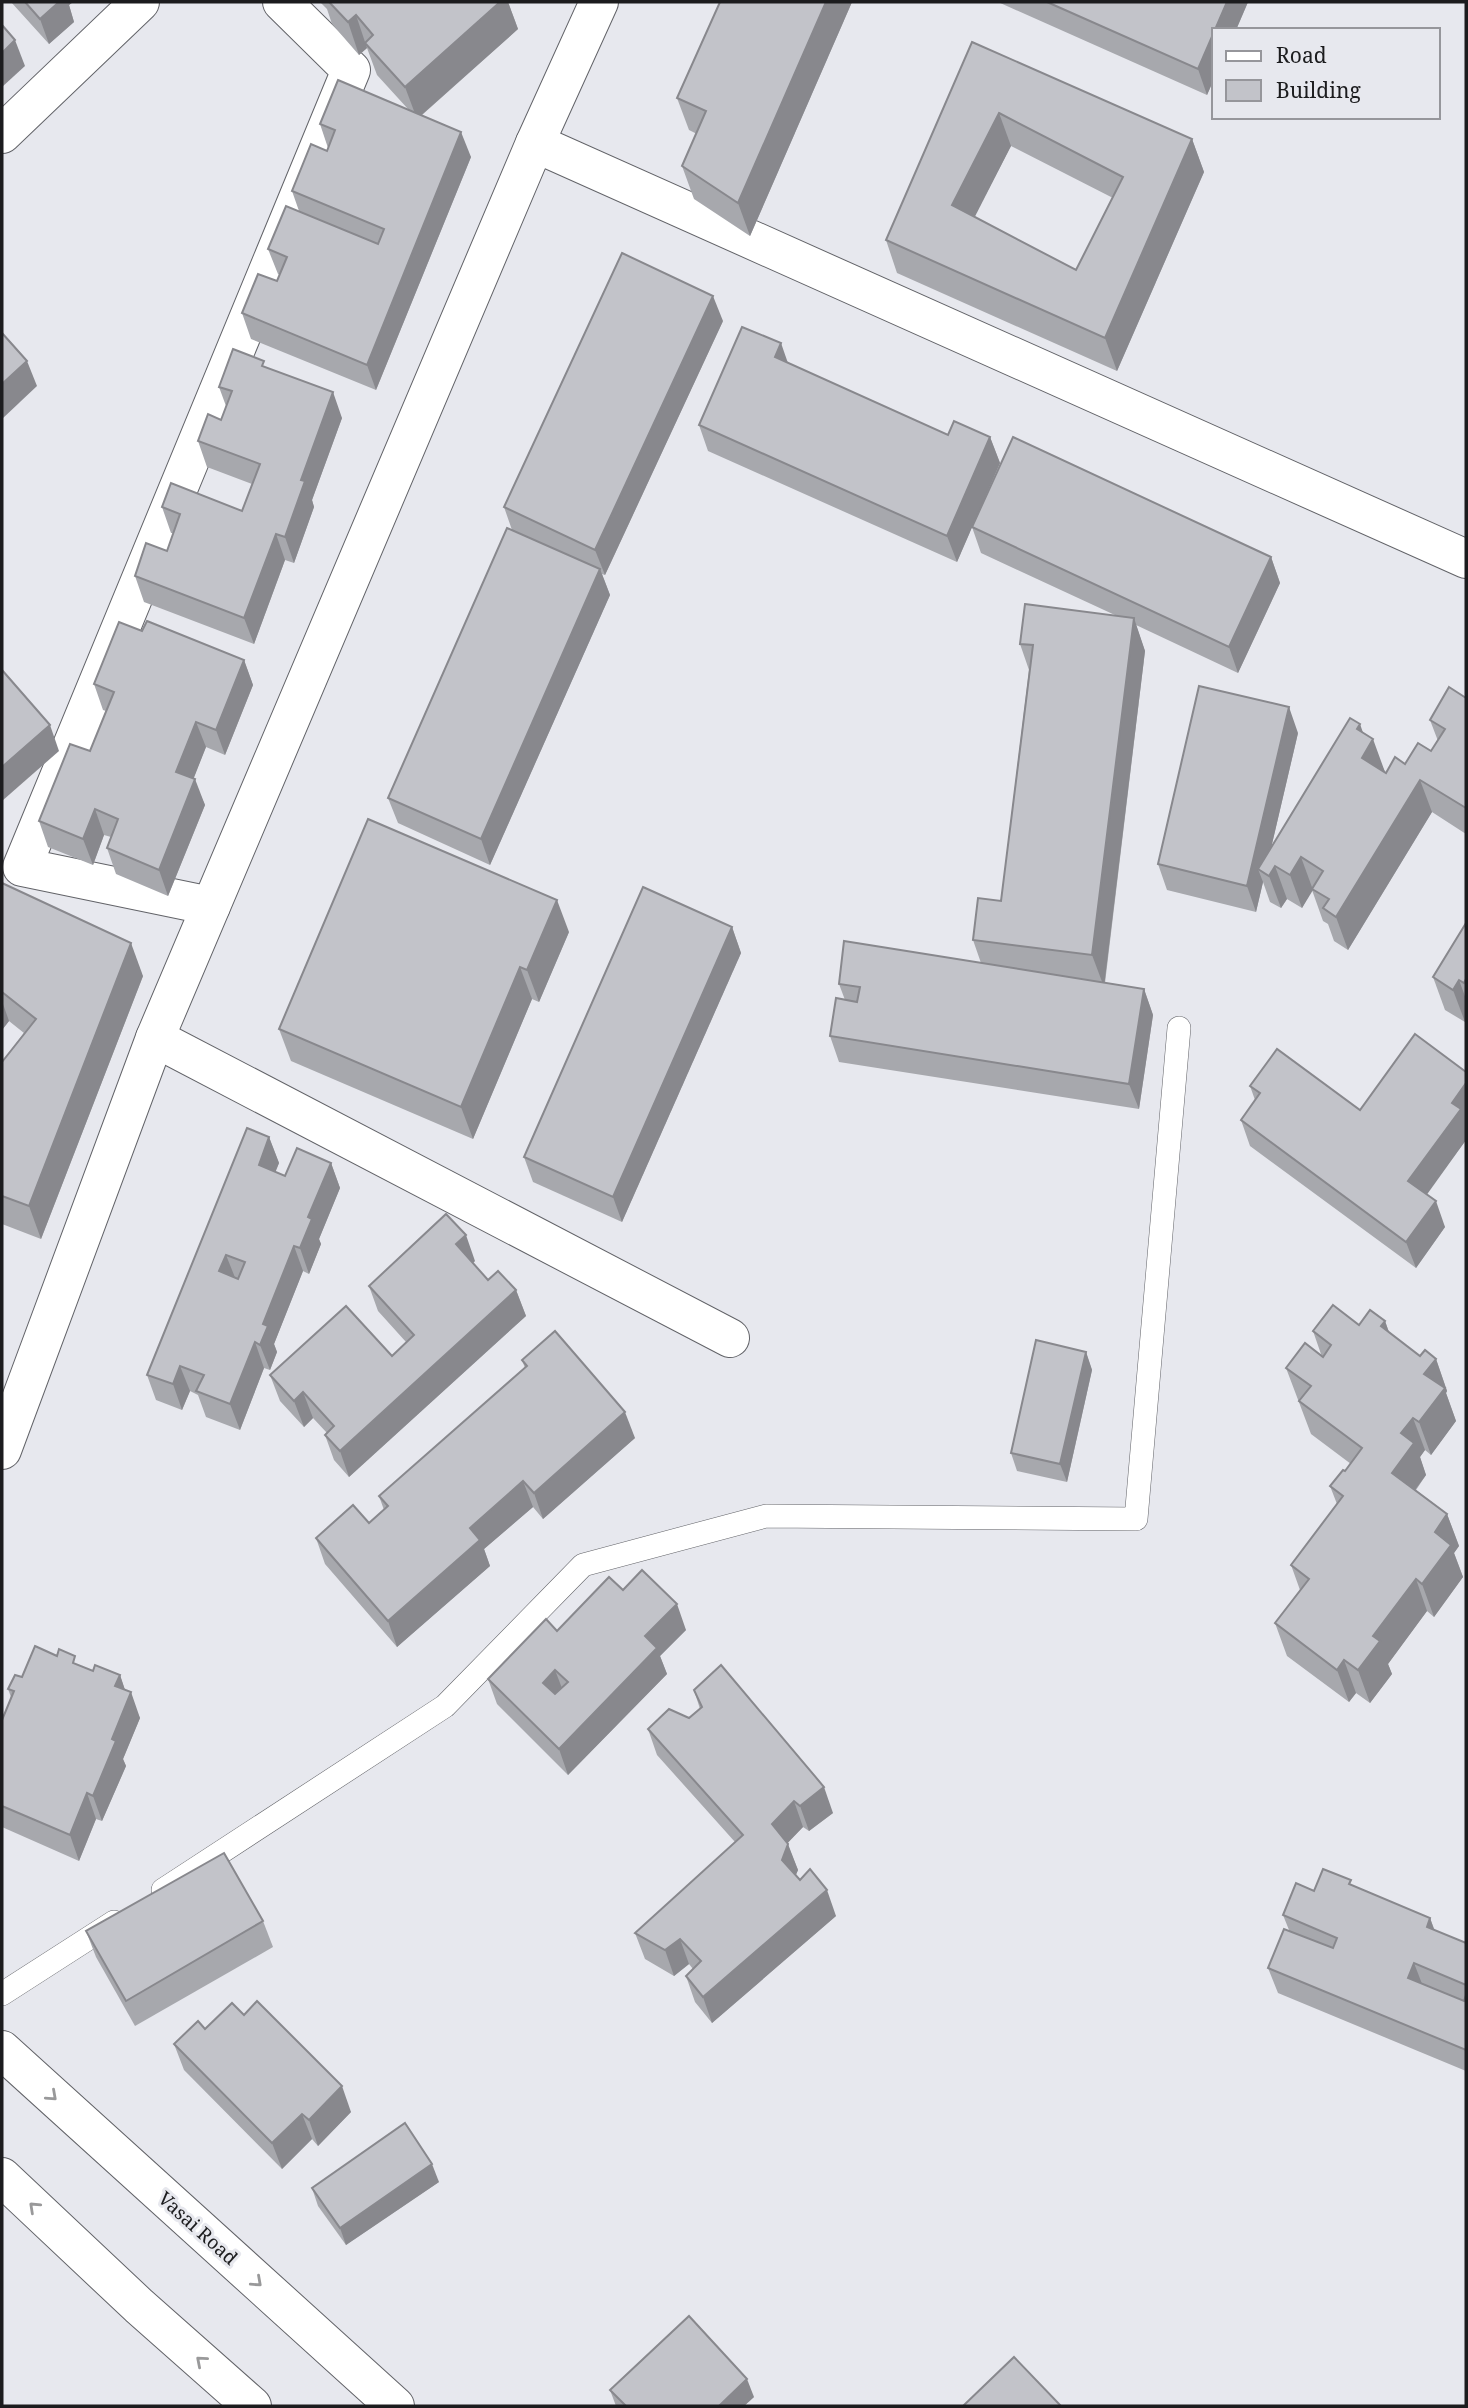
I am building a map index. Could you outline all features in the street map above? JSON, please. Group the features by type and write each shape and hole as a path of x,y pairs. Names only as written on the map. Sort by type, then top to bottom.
{"street":[{"path":"2,134 140,2"},
{"path":"211,906 12,860 351,69 282,2"},
{"path":"2,1450 155,1038 535,144 599,2"},
{"path":"535,144 1466,559"},
{"path":"155,1038 730,1339"},
{"name":"Vasai Road","path":"2,2050 395,2406"},
{"path":"2,2177 139,2306 252,2406"}],"lane":[{"path":"2,1994 445,1706 583,1564 766,1516 1136,1519 1179,1028"}],"building":[{"path":"25,2 59,2 40,19"},
{"path":"329,2 500,2 405,87 365,43 373,35 356,15 348,22"},
{"path":"720,2 826,2 738,203 682,166 706,111 677,98"},
{"path":"1047,2 1227,2 1216,28 1212,28 1212,37 1198,69"},
{"path":"2,25 15,40 2,53"},
{"path":"972,42 1192,139 1105,338 886,240","holes":["999,113 1123,177 1076,270 952,205"]},
{"path":"338,80 461,132 367,365 242,313 258,274 277,281 287,257 268,249 286,206 378,244 384,229 292,191 311,144 327,151 335,130 320,124"},
{"path":"622,253 713,296 595,550 504,507"},
{"path":"742,327 781,343 775,357 948,435 954,421 990,437 947,536 699,425"},
{"path":"2,333 27,361 2,384"},
{"path":"233,349 264,361 262,366 333,392 301,480 305,481 285,537 276,534 244,618 135,576 146,543 167,551 180,514 162,507 171,483 242,511 260,464 198,441 208,414 221,420 232,391 219,387"},
{"path":"1013,437 1271,557 1229,647 972,527"},
{"path":"507,528 600,569 481,839 388,798"},
{"path":"1025,604 1134,618 1092,955 973,940 978,898 1001,901 1033,645 1020,644"},
{"path":"147,621 244,660 216,730 196,722 176,772 195,779 159,870 107,848 118,819 95,809 83,839 39,821 70,744 90,751 114,692 94,684 119,622 142,631"},
{"path":"2,670 50,725 2,767"},
{"path":"1199,686 1289,707 1247,886 1158,864"},
{"path":"1449,687 1466,698 1466,808 1420,780 1336,917 1323,908 1329,899 1312,889 1323,871 1301,857 1290,875 1275,866 1269,876 1258,869 1350,718 1360,724 1357,729 1373,739 1362,758 1386,773 1395,757 1405,764 1418,743 1431,751 1445,729 1430,720"},
{"path":"368,819 557,900 527,970 520,967 461,1107 279,1029"},
{"path":"2,883 131,943 29,1206 2,1196 2,1062 36,1019 2,992"},
{"path":"643,887 732,927 613,1197 524,1157"},
{"path":"1466,923 1466,979 1464,983 1459,980 1453,990 1433,977"},
{"path":"844,941 1144,989 1129,1084 830,1036 836,998 857,1002 860,987 839,984"},
{"path":"1415,1034 1466,1072 1466,1083 1452,1103 1461,1109 1408,1181 1436,1201 1406,1242 1241,1120 1260,1093 1250,1086 1277,1049 1360,1110"},
{"path":"247,1128 269,1137 259,1165 285,1176 297,1148 331,1163 308,1217 312,1219 300,1248 294,1246 263,1324 268,1326 260,1345 255,1342 230,1404 196,1391 204,1375 180,1366 173,1384 147,1375","holes":["226,1255 245,1262 238,1279 219,1271"]},
{"path":"446,1214 466,1235 456,1244 488,1280 498,1271 516,1290 340,1451 325,1435 334,1426 303,1392 294,1401 270,1375 346,1306 392,1356 414,1335 369,1286"},
{"path":"1333,1305 1359,1325 1370,1310 1385,1321 1381,1326 1420,1356 1425,1350 1436,1359 1424,1374 1445,1388 1419,1422 1413,1418 1401,1433 1414,1443 1392,1473 1447,1514 1435,1532 1451,1545 1422,1584 1416,1579 1373,1636 1380,1641 1358,1670 1344,1660 1337,1670 1275,1623 1309,1579 1291,1565 1343,1496 1330,1486 1362,1448 1299,1401 1311,1386 1286,1368 1305,1343 1323,1357 1331,1345 1313,1331"},
{"path":"555,1331 625,1412 534,1493 523,1481 470,1528 480,1540 388,1621 316,1538 353,1505 369,1523 388,1506 379,1496 527,1366 522,1360"},
{"path":"1036,1340 1086,1352 1060,1464 1011,1453"},
{"path":"642,1570 677,1604 645,1636 657,1648 559,1749 488,1679 546,1619 557,1631 609,1577 623,1590","holes":["555,1670 568,1682 555,1694 543,1683"]},
{"path":"35,1646 57,1656 59,1649 75,1656 73,1663 93,1671 95,1665 120,1675 115,1686 131,1692 112,1739 116,1741 93,1796 87,1793 70,1835 2,1806 2,1720 14,1691 8,1689 15,1675 22,1677"},
{"path":"721,1665 824,1787 800,1806 794,1801 772,1824 788,1844 782,1860 800,1880 810,1869 827,1890 703,1997 686,1976 701,1961 680,1939 665,1950 635,1933 743,1835 648,1729 669,1709 689,1718 702,1707 694,1690"},
{"path":"224,1853 263,1921 126,2001 86,1931"},
{"path":"1323,1869 1351,1880 1349,1884 1430,1918 1427,1927 1466,1943 1466,1985 1414,1963 1408,1978 1464,2001 1466,1995 1466,2050 1268,1968 1284,1929 1333,1948 1337,1938 1283,1915 1296,1883 1314,1891"},
{"path":"257,2001 342,2086 309,2120 302,2114 272,2143 174,2044 198,2021 205,2029 232,2003 244,2015"},
{"path":"405,2123 432,2164 340,2228 312,2188"},
{"path":"689,2316 747,2379 719,2406 626,2406 610,2390"},
{"path":"1014,2357 1061,2406 963,2406"}]}
